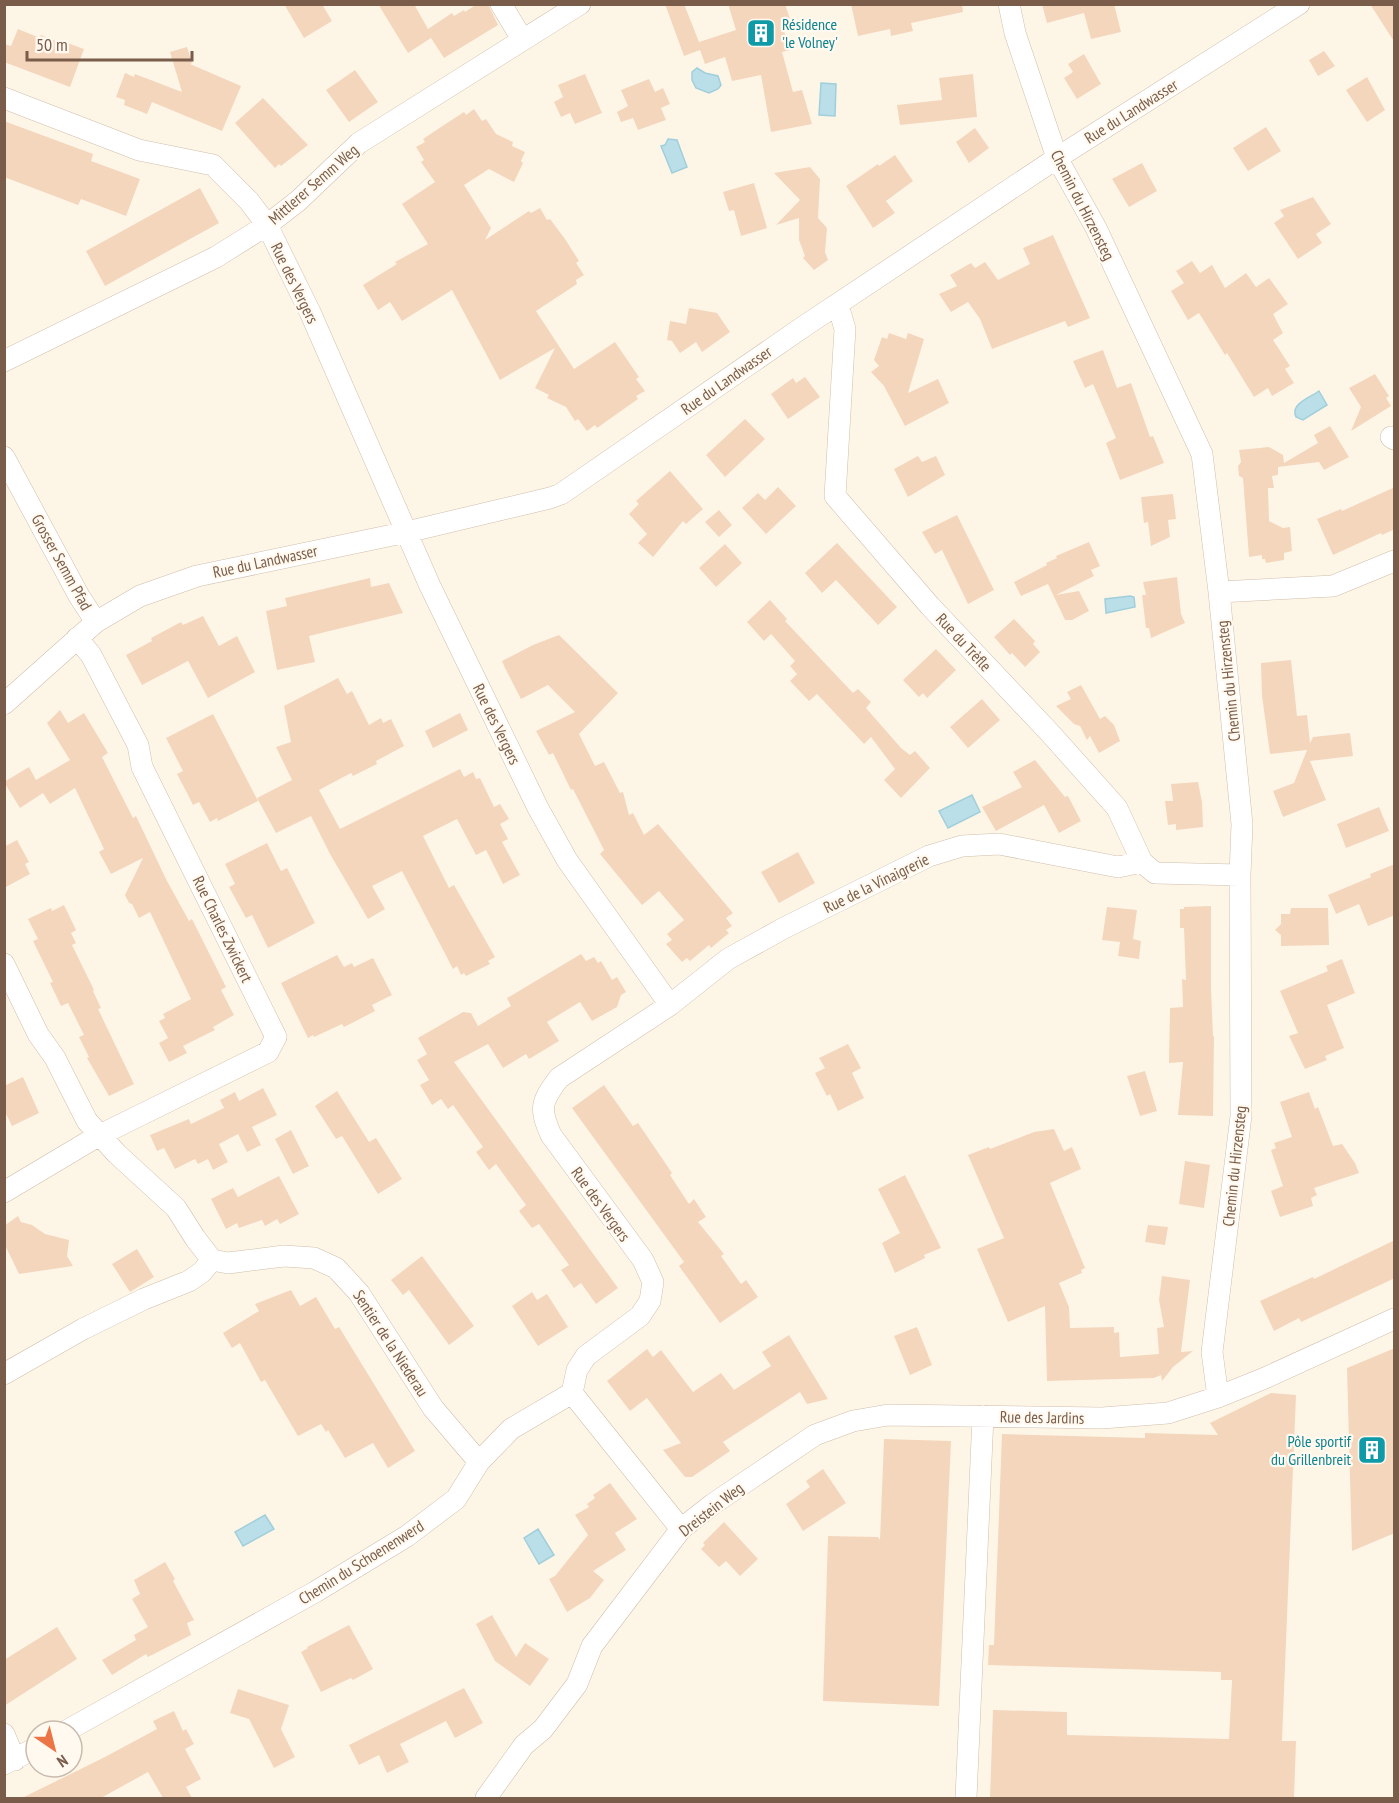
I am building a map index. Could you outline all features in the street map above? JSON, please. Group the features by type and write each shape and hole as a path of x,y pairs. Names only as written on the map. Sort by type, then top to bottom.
{"street":[{"path":"501,4 522,39"},
{"name":"Mittlerer Semm Weg","path":"4,361 216,257 267,225 298,201 355,147 580,4"},
{"name":"Chemin du Hirzensteg","path":"1009,4 1015,33 1057,158 1096,228 1202,454 1219,592 1242,824 1240,875 1241,1116 1212,1352 1218,1397"},
{"name":"Rue du Landwasser","path":"96,622 140,596 197,576 407,532 561,494 1057,158 1299,4"},
{"name":"Rue des Vergers","path":"4,98 139,150 213,165 249,201 267,225 310,312 435,596 549,829 567,860 670,1005 559,1078 546,1094 542,1114 551,1135 643,1260 653,1282 650,1301 640,1316 586,1356 577,1370 572,1393"},
{"name":"Rue du Trèfle","path":"837,305 845,329 835,496 930,606 1117,808 1142,862"},
{"name":"Grosser Semm Pfad","path":"4,456 79,596 96,622 4,704"},
{"path":"1219,592 1333,586 1395,561"},
{"name":"Rue Charles Zwickert","path":"77,638 91,655 138,745 142,767 276,1037 268,1052 98,1136"},
{"name":"Rue de la Vinaigrerie","path":"670,1005 728,959 923,858 962,846 999,844 1118,867 1142,862"},
{"path":"1142,862 1155,873 1240,875"},
{"path":"4,964 38,1034 55,1058 87,1121 98,1136 176,1208 212,1260 202,1272 189,1281 144,1299 83,1329 4,1374"},
{"path":"4,1192 98,1136"},
{"name":"Sentier de la Niederau","path":"212,1260 228,1263 284,1256 314,1258 336,1268 359,1293 433,1408 479,1462"},
{"name":"Rue des Jardins","path":"966,1798 983,1416 1102,1418 1168,1413 1218,1397 1265,1378 1395,1319"},
{"path":"572,1393 681,1528"},
{"name":"Chemin du Schoenenwerd","path":"84,1721 315,1592 407,1536 456,1499 479,1462 511,1429 572,1393"},
{"name":"Dreistein Weg","path":"486,1798 524,1745 543,1729 577,1684 592,1646 681,1528 815,1435 853,1421 888,1415 983,1416"},
{"path":"4,1734 10,1762 24,1754"}],"water":[{"path":"697,68 705,73 718,76 721,85 718,89 709,93 696,88 692,80 692,72"},
{"path":"821,83 836,84 835,116 819,115"},
{"path":"668,139 677,140 687,167 672,173 661,146 665,145"},
{"path":"1319,391 1327,405 1303,420 1296,417 1295,412 1298,405"},
{"path":"1134,597 1135,607 1106,613 1105,599"},
{"path":"972,795 980,812 948,828 939,811"},
{"path":"265,1515 274,1529 243,1546 235,1532"},
{"path":"538,1529 554,1555 539,1564 524,1538"}],"building":[{"path":"284,4 322,4 332,21 304,38"},
{"path":"378,4 414,4 428,29 452,13 454,16 477,4 488,4 498,25 444,58 431,38 408,53"},
{"path":"665,4 684,4 699,42 736,30 728,4 785,4 792,25 783,28 790,50 782,52 793,92 802,90 812,124 771,132 761,75 732,81 725,57 705,64 700,50 684,56"},
{"path":"851,4 962,4 963,12 911,23 913,31 891,36 890,29 858,36"},
{"path":"1042,4 1114,4 1121,32 1091,39 1084,13 1047,23"},
{"path":"1370,4 1395,4 1395,43"},
{"path":"18,29 40,38 41,35 84,49 70,87 4,62 4,44 11,46"},
{"path":"187,47 192,63 190,64 241,86 222,131 152,102 147,114 124,105 125,100 116,97 125,73 134,77 135,74 182,92 170,52"},
{"path":"1324,51 1335,66 1318,76 1309,60"},
{"path":"1084,54 1101,84 1077,99 1064,78 1073,72 1068,64"},
{"path":"355,70 378,102 349,122 326,90"},
{"path":"585,74 602,113 575,124 570,113 561,117 554,102 563,97 558,85"},
{"path":"973,74 977,117 900,125 897,105 942,100 939,78"},
{"path":"1367,77 1385,110 1367,122 1346,90"},
{"path":"649,79 655,92 663,88 670,104 661,108 666,120 638,130 633,118 621,122 617,112 628,106 621,90"},
{"path":"263,98 308,145 275,168 235,123"},
{"path":"474,109 482,121 486,119 496,134 513,142 512,146 525,152 521,161 523,163 514,182 489,169 464,185 491,228 485,240 529,211 531,213 540,208 547,220 550,219 565,239 579,261 576,263 584,275 576,280 577,284 536,311 574,369 615,342 639,377 636,379 645,391 636,396 638,399 597,428 595,425 587,431 578,419 575,421 566,407 547,398 549,395 535,388 555,348 500,380 452,290 402,321 390,302 378,310 363,285 397,264 395,262 428,244 402,204 435,182 421,162 424,160 416,147 425,142 423,139 447,123 464,112 466,115"},
{"path":"4,121 93,154 91,161 140,179 126,216 81,199 78,205 4,177"},
{"path":"1266,127 1281,151 1248,171 1233,148"},
{"path":"975,128 989,148 969,163 956,142"},
{"path":"895,155 913,181 886,201 895,213 873,228 846,186"},
{"path":"1142,163 1157,191 1129,207 1112,179"},
{"path":"810,167 820,179 818,218 827,228 825,252 828,260 814,270 803,258 805,256 799,240 799,218 776,225 800,200 774,173"},
{"path":"754,183 767,228 741,236 734,210 729,211 723,192"},
{"path":"200,188 219,223 105,286 86,251"},
{"path":"1313,197 1331,224 1316,234 1322,243 1298,259 1274,223 1284,216 1280,210"},
{"path":"1053,235 1090,318 1068,327 1065,321 992,349 980,319 968,302 951,312 939,294 957,286 950,275 971,263 975,268 985,262 998,280 1030,264 1023,248"},
{"path":"1192,261 1200,273 1212,265 1225,288 1246,273 1256,287 1269,278 1288,304 1273,314 1283,333 1273,340 1290,366 1285,369 1294,383 1272,396 1268,388 1254,397 1199,313 1188,320 1171,291 1184,283 1176,271"},
{"path":"689,308 717,313 730,332 702,352 696,342 680,353 672,341 667,340 670,321 686,324"},
{"path":"889,333 906,339 908,333 924,339 908,393 938,379 949,403 905,426 884,386 871,372 879,366 874,360 882,337 887,339"},
{"path":"1103,350 1117,388 1131,383 1150,437 1153,436 1164,463 1120,480 1106,443 1116,438 1093,384 1085,388 1073,361"},
{"path":"1375,374 1389,396 1386,398 1391,406 1351,431 1361,407 1349,388"},
{"path":"805,377 820,397 788,419 771,394 793,378 796,383"},
{"path":"745,419 765,439 725,477 706,455"},
{"path":"1330,426 1349,457 1324,470 1319,462 1278,467 1278,475 1272,476 1274,488 1268,488 1269,521 1283,528 1290,527 1292,551 1284,553 1284,560 1266,563 1262,555 1249,557 1243,478 1239,476 1238,466 1241,462 1239,450 1269,447 1283,455 1284,463 1318,443 1314,435"},
{"path":"918,456 922,462 936,456 945,475 908,497 894,469"},
{"path":"670,471 703,509 686,524 683,521 653,557 638,543 647,534 629,514 639,504 636,501"},
{"path":"778,487 796,506 766,534 742,508 758,493 765,500"},
{"path":"1395,487 1395,529 1333,555 1317,519 1341,509 1342,511"},
{"path":"1173,494 1176,519 1168,520 1170,537 1151,546 1148,522 1144,523 1141,497"},
{"path":"719,510 732,525 719,537 705,522"},
{"path":"957,515 994,590 968,604 942,550 935,554 922,532"},
{"path":"1089,542 1100,566 1091,570 1094,576 1056,595 1079,591 1089,611 1072,620 1065,620 1048,584 1021,596 1014,582 1047,565 1046,563 1057,558 1056,556"},
{"path":"837,543 897,607 878,625 836,580 822,593 805,573"},
{"path":"725,544 742,563 716,587 699,568"},
{"path":"1177,577 1181,614 1185,623 1151,638 1149,628 1146,628 1142,595 1146,595 1143,582"},
{"path":"370,578 371,587 389,583 403,613 309,636 315,662 277,670 266,611 287,606 285,598"},
{"path":"770,600 787,619 785,621 853,693 858,689 871,702 866,708 901,748 910,755 915,751 930,768 901,798 884,780 895,769 871,737 864,744 817,694 809,701 790,681 797,674 790,666 795,661 771,634 764,641 747,622"},
{"path":"203,616 219,646 237,636 255,672 208,698 188,661 142,685 126,655 181,622 183,625"},
{"path":"1014,619 1035,641 1033,644 1040,652 1025,667 1012,653 1010,655 994,637"},
{"path":"559,635 618,693 579,734 595,766 604,762 620,793 623,792 629,815 633,813 644,835 658,824 733,913 726,918 732,926 726,930 729,933 711,948 709,945 690,961 687,958 682,962 666,944 672,940 667,934 684,920 659,891 642,905 600,854 604,850 573,789 571,790 553,753 549,755 536,731 575,712 548,685 521,699 502,661"},
{"path":"936,649 956,670 927,698 923,693 919,697 903,680"},
{"path":"1291,660 1297,716 1307,715 1310,743 1313,737 1350,733 1353,756 1310,761 1326,800 1283,817 1273,791 1294,783 1307,750 1270,754 1262,696 1261,663"},
{"path":"338,678 347,694 352,691 369,725 381,718 383,723 391,719 404,746 376,761 377,764 353,776 351,773 319,790 340,829 460,769 464,777 473,772 476,779 480,778 494,807 500,804 509,819 500,824 508,839 502,842 520,875 503,884 486,850 476,855 457,819 423,836 449,888 454,885 495,957 488,961 490,964 466,976 464,973 461,975 457,966 453,969 402,871 372,886 385,909 368,919 311,816 276,833 257,798 292,780 276,747 291,742 284,706"},
{"path":"1081,685 1100,719 1105,716 1114,725 1120,741 1099,753 1090,736 1087,740 1080,726 1074,724 1056,706 1071,699 1067,692"},
{"path":"982,699 1000,720 968,748 950,727"},
{"path":"60,710 68,723 84,713 108,753 102,757 133,818 136,816 189,921 192,919 226,987 221,990 234,1015 213,1027 215,1030 183,1046 187,1053 169,1062 159,1043 168,1038 159,1021 165,1018 163,1014 191,999 150,912 139,918 125,895 143,858 111,874 99,852 104,849 75,788 50,804 43,793 20,808 4,782 29,767 36,780 70,760 47,723"},
{"path":"460,713 468,730 433,748 425,731"},
{"path":"213,714 258,801 218,821 217,818 210,822 199,802 193,805 177,774 183,771 166,738"},
{"path":"1035,760 1065,797 1068,796 1081,821 1059,833 1044,805 996,831 982,807 1022,787 1013,772"},
{"path":"1198,782 1203,827 1176,830 1176,824 1168,825 1165,801 1173,801 1171,784"},
{"path":"1379,807 1389,831 1346,848 1337,824"},
{"path":"17,840 29,862 25,864 30,874 4,888 4,847"},
{"path":"267,843 281,871 287,868 315,923 268,948 252,915 246,918 229,887 235,884 225,864"},
{"path":"798,852 815,883 779,903 761,872"},
{"path":"1395,864 1395,915 1368,926 1359,904 1336,914 1328,895"},
{"path":"64,905 76,930 71,933 76,943 72,945 94,990 101,1008 98,1009 134,1084 109,1096 87,1058 89,1057 79,1037 84,1035 68,1003 61,1006 50,983 53,982 33,941 38,939 28,919 51,908 52,911"},
{"path":"1211,906 1213,1116 1178,1115 1183,1062 1169,1063 1170,1008 1183,1007 1182,979 1186,980 1184,928 1180,928 1180,909"},
{"path":"1107,907 1137,910 1133,939 1141,941 1139,959 1118,956 1120,942 1102,940"},
{"path":"1291,908 1328,908 1329,945 1281,946 1281,935 1275,930 1281,924 1281,914 1290,914"},
{"path":"581,954 586,961 594,957 598,963 601,961 612,980 617,977 626,992 621,995 617,1007 592,1021 580,1002 547,1022 559,1041 529,1059 526,1054 503,1068 488,1044 454,1062 618,1288 596,1304 581,1283 574,1288 561,1270 569,1265 539,1224 532,1228 519,1211 526,1205 496,1164 489,1170 476,1152 483,1147 453,1105 448,1109 441,1099 432,1105 420,1085 429,1080 417,1060 427,1054 418,1038 463,1012 471,1013 478,1026 511,1006 507,998"},
{"path":"337,955 344,967 352,963 354,967 373,958 392,995 372,1005 375,1011 354,1022 344,1027 342,1024 308,1038 281,983"},
{"path":"1342,959 1355,993 1327,1005 1344,1048 1325,1056 1327,1060 1305,1069 1289,1036 1298,1033 1280,991 1328,971 1326,966"},
{"path":"848,1044 861,1068 852,1073 864,1098 838,1111 830,1094 827,1096 815,1073 825,1068 819,1058"},
{"path":"1145,1071 1157,1111 1140,1116 1127,1076"},
{"path":"23,1077 39,1113 12,1126 4,1110 4,1086"},
{"path":"604,1085 633,1126 638,1123 672,1173 670,1175 689,1204 694,1199 706,1217 698,1222 724,1254 721,1256 741,1284 746,1280 758,1297 720,1323 679,1266 684,1262 572,1108"},
{"path":"263,1088 277,1115 252,1127 261,1145 247,1152 238,1134 219,1144 228,1162 213,1170 208,1159 198,1164 195,1159 175,1169 164,1148 157,1151 150,1135 189,1119 191,1124 224,1108 220,1100 235,1092 239,1101"},
{"path":"337,1091 369,1142 376,1138 402,1179 378,1194 342,1136 336,1139 315,1106"},
{"path":"1309,1092 1315,1109 1318,1107 1333,1146 1342,1144 1359,1173 1314,1188 1317,1195 1311,1198 1313,1206 1280,1217 1271,1191 1283,1186 1271,1150 1276,1148 1274,1143 1292,1137 1280,1102"},
{"path":"1054,1129 1064,1151 1072,1147 1081,1169 1050,1183 1085,1268 1081,1270 1082,1273 1059,1283 1069,1307 1070,1328 1114,1327 1114,1333 1119,1332 1120,1357 1159,1354 1157,1328 1164,1327 1159,1300 1162,1276 1190,1280 1181,1352 1193,1351 1173,1367 1162,1381 1161,1375 1154,1378 1047,1381 1045,1306 1008,1322 977,1249 1004,1238 968,1155 1034,1132"},
{"path":"291,1130 309,1166 293,1174 275,1139"},
{"path":"1185,1161 1210,1165 1204,1208 1179,1204"},
{"path":"905,1175 941,1248 924,1255 925,1258 895,1273 882,1243 900,1233 878,1189"},
{"path":"279,1176 299,1214 280,1224 277,1219 265,1226 262,1220 239,1228 237,1223 226,1229 211,1199 233,1188 238,1197"},
{"path":"18,1216 21,1222 32,1225 45,1234 69,1240 67,1256 73,1266 19,1274 4,1243 4,1226"},
{"path":"1148,1225 1168,1227 1165,1245 1145,1242"},
{"path":"1395,1240 1395,1278 1301,1322 1299,1318 1274,1331 1260,1301 1313,1277 1314,1279"},
{"path":"137,1249 154,1277 130,1292 112,1264"},
{"path":"422,1256 474,1326 449,1345 409,1290 403,1295 391,1280"},
{"path":"291,1290 300,1306 316,1297 335,1329 339,1327 415,1451 388,1468 373,1443 345,1458 328,1430 326,1432 321,1424 298,1436 265,1380 261,1382 240,1343 232,1348 223,1333 259,1311 255,1304"},
{"path":"532,1292 537,1300 547,1294 568,1327 538,1346 512,1306"},
{"path":"917,1327 932,1365 910,1375 894,1336"},
{"path":"789,1335 828,1399 807,1404 800,1392 723,1442 730,1451 692,1477 685,1477 663,1450 681,1443 647,1398 630,1411 607,1381 647,1349 653,1357 661,1350 693,1392 721,1373 734,1390 771,1366 762,1352"},
{"name":"Pôle sportif du Grillenbreit","path":"1395,1348 1395,1533 1352,1551 1347,1368"},
{"path":"1271,1393 1296,1395 1282,1741 1296,1741 1294,1798 990,1798 993,1710 1067,1712 1067,1735 1229,1739 1232,1680 1221,1680 1221,1672 988,1665 989,1645 994,1645 1002,1434 1145,1438 1145,1433 1218,1435 1210,1423"},
{"path":"884,1439 951,1441 939,1706 823,1701 828,1536 878,1537 880,1540"},
{"path":"823,1469 846,1503 803,1531 786,1504 810,1487 806,1481"},
{"path":"610,1483 637,1519 615,1533 626,1550 593,1571 604,1580 590,1598 567,1612 549,1579 555,1576 588,1535 575,1515 589,1507 587,1504 595,1498 593,1495"},
{"path":"724,1522 758,1559 740,1576 726,1561 719,1567 701,1549 705,1545 703,1543"},
{"path":"165,1562 194,1620 187,1623 191,1635 148,1657 146,1654 112,1675 102,1660 136,1640 134,1635 148,1627 132,1599 140,1594 134,1580"},
{"path":"492,1615 516,1657 525,1643 549,1659 530,1686 495,1661 476,1624"},
{"path":"349,1625 373,1669 353,1680 351,1678 321,1692 301,1652"},
{"path":"57,1627 77,1659 4,1706 4,1660"},
{"path":"464,1688 483,1723 455,1738 446,1721 400,1744 409,1762 387,1773 379,1755 359,1765 349,1745"},
{"path":"238,1689 289,1705 281,1729 295,1757 274,1768 249,1719 230,1713"},
{"path":"174,1711 183,1731 186,1729 194,1744 185,1749 201,1779 186,1787 192,1798 163,1798 148,1772 101,1798 22,1798 60,1779 84,1779 84,1767 157,1729 153,1721"}],"place":[{"name":"Résidence 'le Volney'","path":"761,33"},
{"name":"Pôle sportif du Grillenbreit","path":"1372,1450"}]}
